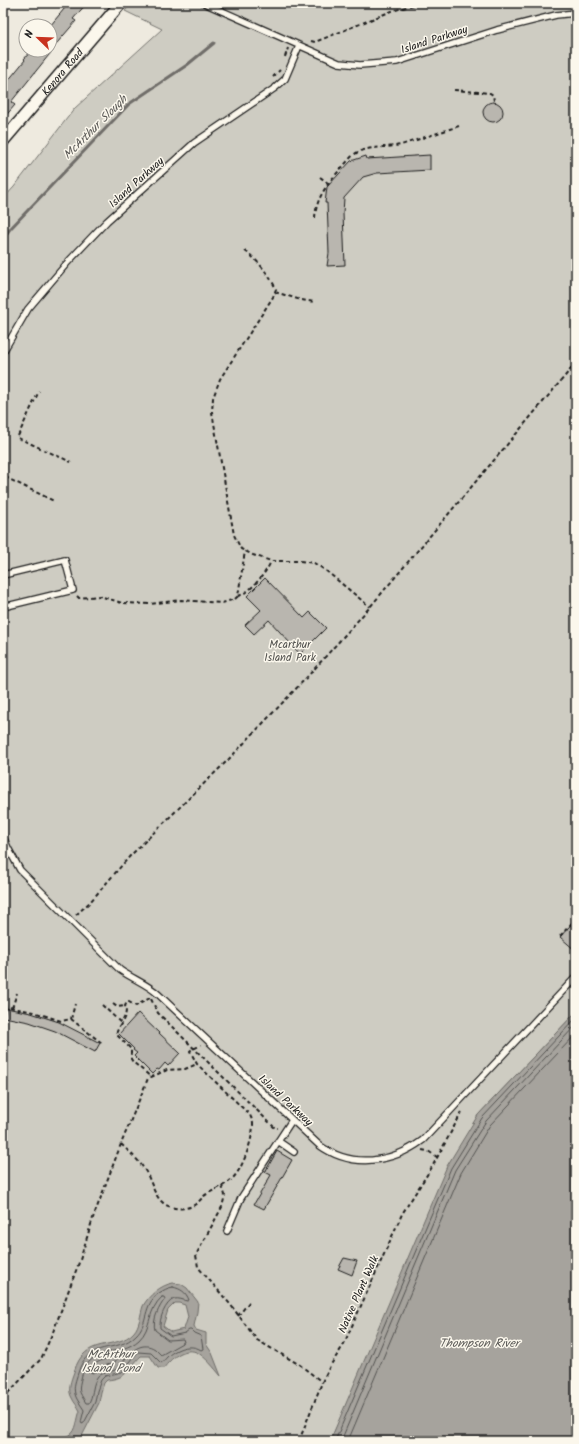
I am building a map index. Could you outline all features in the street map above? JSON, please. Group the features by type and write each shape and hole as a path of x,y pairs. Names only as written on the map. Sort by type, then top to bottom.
{"street":[{"name":"Kenora Road","path":"3,141 121,3"}],"lane":[{"name":"Island Parkway","path":"204,3 339,63 360,65 398,62 498,30 556,15 576,13"},
{"name":"Island Parkway","path":"3,352 28,309 68,262 107,221 194,143 275,88 285,79 299,46"},
{"path":"3,575 66,560 73,590 3,607"},
{"name":"Island Parkway","path":"3,836 20,870 120,970 148,986 323,1148 349,1159 374,1161 392,1157 414,1146 430,1134 576,977"},
{"path":"227,1231 242,1198 292,1120"},
{"path":"278,1141 294,1152"}],"path":[{"path":"308,40 315,42 392,11 420,3"},
{"path":"454,90 490,93 493,96 494,101"},
{"path":"314,218 315,208 328,183 356,153 379,147 401,145 459,126"},
{"path":"320,177 328,183"},
{"path":"245,251 251,255 270,277 276,289 273,297 220,379 213,398 212,412 234,535 241,549 271,561 300,561 314,563 325,570 370,607"},
{"path":"275,292 301,300 315,302"},
{"path":"71,920 90,902 130,856 228,760 370,607 576,363"},
{"path":"39,391 18,437 71,462"},
{"path":"5,477 54,501"},
{"path":"238,596 245,551"},
{"path":"73,590 79,598 100,596 121,602 139,604 181,600 222,603 236,599 244,593 265,574 271,561"},
{"path":"560,936 572,922 576,925"},
{"path":"12,1008 17,992"},
{"path":"113,1004 117,1007 125,1006 128,1002 136,1006 150,998"},
{"path":"71,1019 75,1004"},
{"path":"102,1005 121,1023"},
{"path":"3,1006 34,1012 60,1021 71,1019 103,1044"},
{"path":"125,1006 126,1012 116,1034 131,1050 131,1059 133,1062 149,1076 154,1076 166,1070 185,1069 197,1064"},
{"path":"121,1144 145,1169 154,1190 166,1205 183,1209 191,1207 205,1195 233,1179 247,1152 253,1124 250,1115 197,1064 191,1054 191,1050 208,1041"},
{"path":"3,1398 41,1359 54,1332 80,1260 93,1218 149,1076"},
{"name":"Native Plant Walk","path":"299,1441 322,1382 343,1346 402,1214 437,1157"},
{"path":"222,1186 225,1195 222,1207 196,1255 198,1267 230,1304 257,1340 300,1365 322,1382"},
{"path":"238,1316 250,1301"}],"green space":[{"name":"Mcarthur Island Park","path":"132,3 576,3 576,1012 478,1115 330,1441 3,1441 3,199 75,108 162,29 125,11"}],"water":[{"name":"Thompson River","path":"576,1012 576,1441 330,1441 447,1166 478,1115"},
{"name":"McArthur Island Pond","path":"169,1284 181,1284 187,1288 198,1302 194,1326 196,1330 206,1333 206,1344 212,1353 221,1376 206,1359 196,1352 182,1352 170,1361 164,1368 158,1368 150,1356 141,1356 123,1375 107,1380 104,1383 99,1403 82,1436 81,1441 54,1441 67,1437 74,1431 80,1411 71,1395 70,1385 79,1360 85,1353 93,1348 127,1338 138,1326 143,1306 152,1294","holes":["175,1303 185,1305 188,1317 184,1329 171,1332 163,1326 168,1310"]}],"building":[{"path":"69,3 87,3 73,19 76,21 58,42 58,18 57,18"},
{"path":"47,58 11,102 15,105 3,119 3,87 25,60 24,59"},
{"path":"493,102 500,105 503,112 500,119 493,122 486,119 483,112 486,105"},
{"path":"430,155 430,170 377,173 363,177 344,198 343,213 345,265 327,266 329,253 327,203 325,203 327,187 351,161 366,156 367,159"},
{"path":"265,578 304,618 310,612 326,628 300,654 269,620 254,634 245,625 261,610 247,596"},
{"path":"576,919 576,951 560,937"},
{"path":"6,1008 31,1013 59,1022 100,1043 95,1052 55,1031 29,1022 4,1017"},
{"path":"138,1013 180,1053 168,1066 165,1063 159,1070 157,1069 152,1074 134,1056 137,1053 119,1034"},
{"path":"277,1151 292,1160 264,1209 254,1204 271,1175 265,1172"},
{"path":"344,1258 357,1261 352,1275 338,1269"}],"waterway":[{"name":"McArthur Slough","path":"3,239 10,229 129,104 187,65 214,43"}]}
